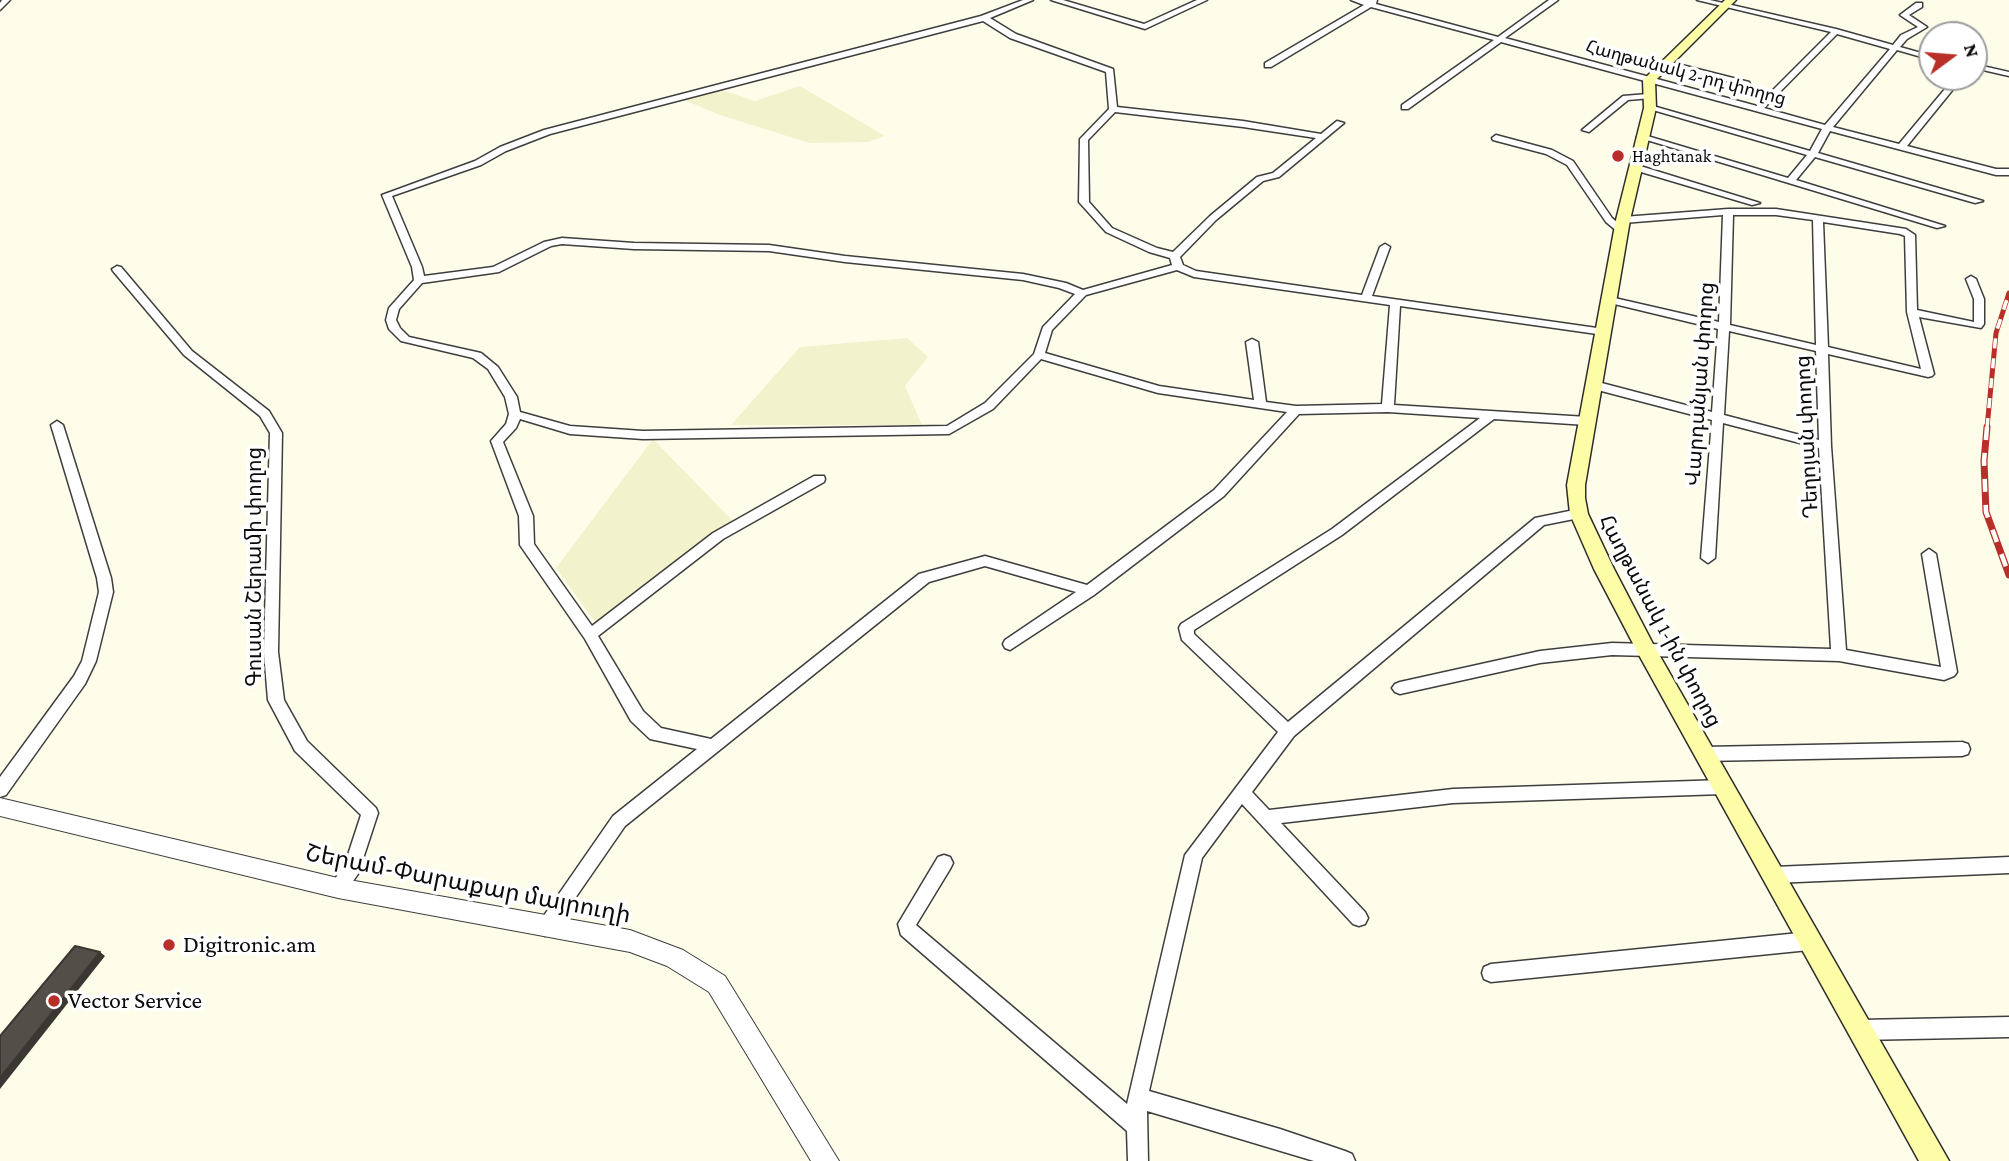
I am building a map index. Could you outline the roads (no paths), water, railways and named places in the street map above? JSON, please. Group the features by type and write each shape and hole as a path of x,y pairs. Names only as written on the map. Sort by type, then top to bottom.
{"main road":[{"name":"Հաղթանակ 1-ին փողոց","path":"1728,3 1666,63 1649,95 1622,225 1576,485 1579,514 1646,649 1935,1161"}],"street":[{"path":"0,8 6,0"},
{"path":"419,280 417,267 387,195 478,163 503,149 547,132 984,18 1029,0"},
{"path":"1055,0 1144,27 1203,0"},
{"name":"Հաղթանակ 2-րդ փողոց","path":"1355,0 1375,2 1498,40 1649,95 1759,109 1996,172 2009,172"},
{"path":"1405,107 1554,0"},
{"path":"1700,0 1728,3 1918,54"},
{"path":"1268,65 1375,2"},
{"path":"1791,180 1812,155 1827,128 1904,37 1923,27 1904,15 1919,5"},
{"path":"984,18 1013,36 1110,72 1114,109"},
{"path":"1759,109 1836,32"},
{"path":"1666,63 1746,85"},
{"path":"1988,69 2009,74"},
{"path":"1901,148 1948,91"},
{"path":"1586,130 1626,98 1649,95 1812,155 1978,201"},
{"path":"1114,109 1243,124 1324,137"},
{"path":"1114,109 1084,139 1084,202 1109,230 1177,261 1194,274 1604,331"},
{"path":"515,414 570,430 643,435 949,430 989,406 1039,355 1047,329 1082,293 1177,261 1213,218 1260,178 1276,175 1340,123"},
{"path":"1641,137 1940,226"},
{"path":"1496,138 1549,152 1570,163 1609,220 1622,225 1728,212 1776,212 1895,229 1910,236 1912,312 1928,374 1610,300"},
{"path":"1634,167 1755,203"},
{"name":"Վարդանյան փողոց","path":"1708,558 1724,327 1728,212"},
{"name":"Դեղոյան փողոց","path":"1818,218 1825,446 1839,655"},
{"path":"714,746 656,734 637,716 590,635 527,545 526,516 497,441 512,425 515,414 511,397 492,367 477,355 405,339 395,329 391,320 394,308 419,280 495,270 548,244 576,241 634,246 769,248 845,259 1023,277 1062,285 1082,293"},
{"path":"1366,299 1385,247"},
{"name":"Գուսան Շերամի փողոց","path":"117,269 188,352 265,414 276,433 271,652 276,700 301,746 370,813 352,868 338,888"},
{"path":"1912,312 1976,327 1979,324 1979,299 1971,279"},
{"path":"1388,408 1395,303"},
{"path":"1252,342 1261,405"},
{"path":"1039,355 1133,383 1296,410 1388,408 1587,421"},
{"path":"1594,385 1825,446"},
{"path":"1010,645 1089,591 1219,494 1296,410"},
{"path":"1288,731 1187,636 1186,628 1337,532 1490,416"},
{"path":"0,790 80,680 89,661 106,592 57,425"},
{"path":"590,635 718,536 819,479"},
{"path":"1138,1161 1137,1098 1194,855 1288,731 1540,521 1579,514"},
{"path":"1400,688 1540,657 1612,649 1839,655 1936,674 1949,672 1929,554"},
{"path":"545,928 619,821 924,578 985,561 1089,591"},
{"path":"1704,754 1962,749"},
{"path":"1265,818 1453,796 1723,787"},
{"path":"1242,793 1359,918"},
{"name":"Շերամ-Փարաքար մայրուղի","path":"0,807 338,888 545,928 630,941 676,958 717,985 825,1161"},
{"path":"944,863 907,924 907,929 1137,1126"},
{"path":"1774,875 2009,865"},
{"path":"1491,973 1809,941"},
{"path":"1860,1030 2009,1027"},
{"path":"1137,1098 1280,1139 1345,1161"}],"railway":[{"path":"1987,428 1996,333 2009,293"},
{"path":"1987,427 1984,461 1986,512 2009,575"}],"place":[{"name":"Haghtanak","path":"1618,156"},
{"name":"Digitronic.am","path":"169,945"},
{"name":"Vector Service","path":"54,1001"}]}
